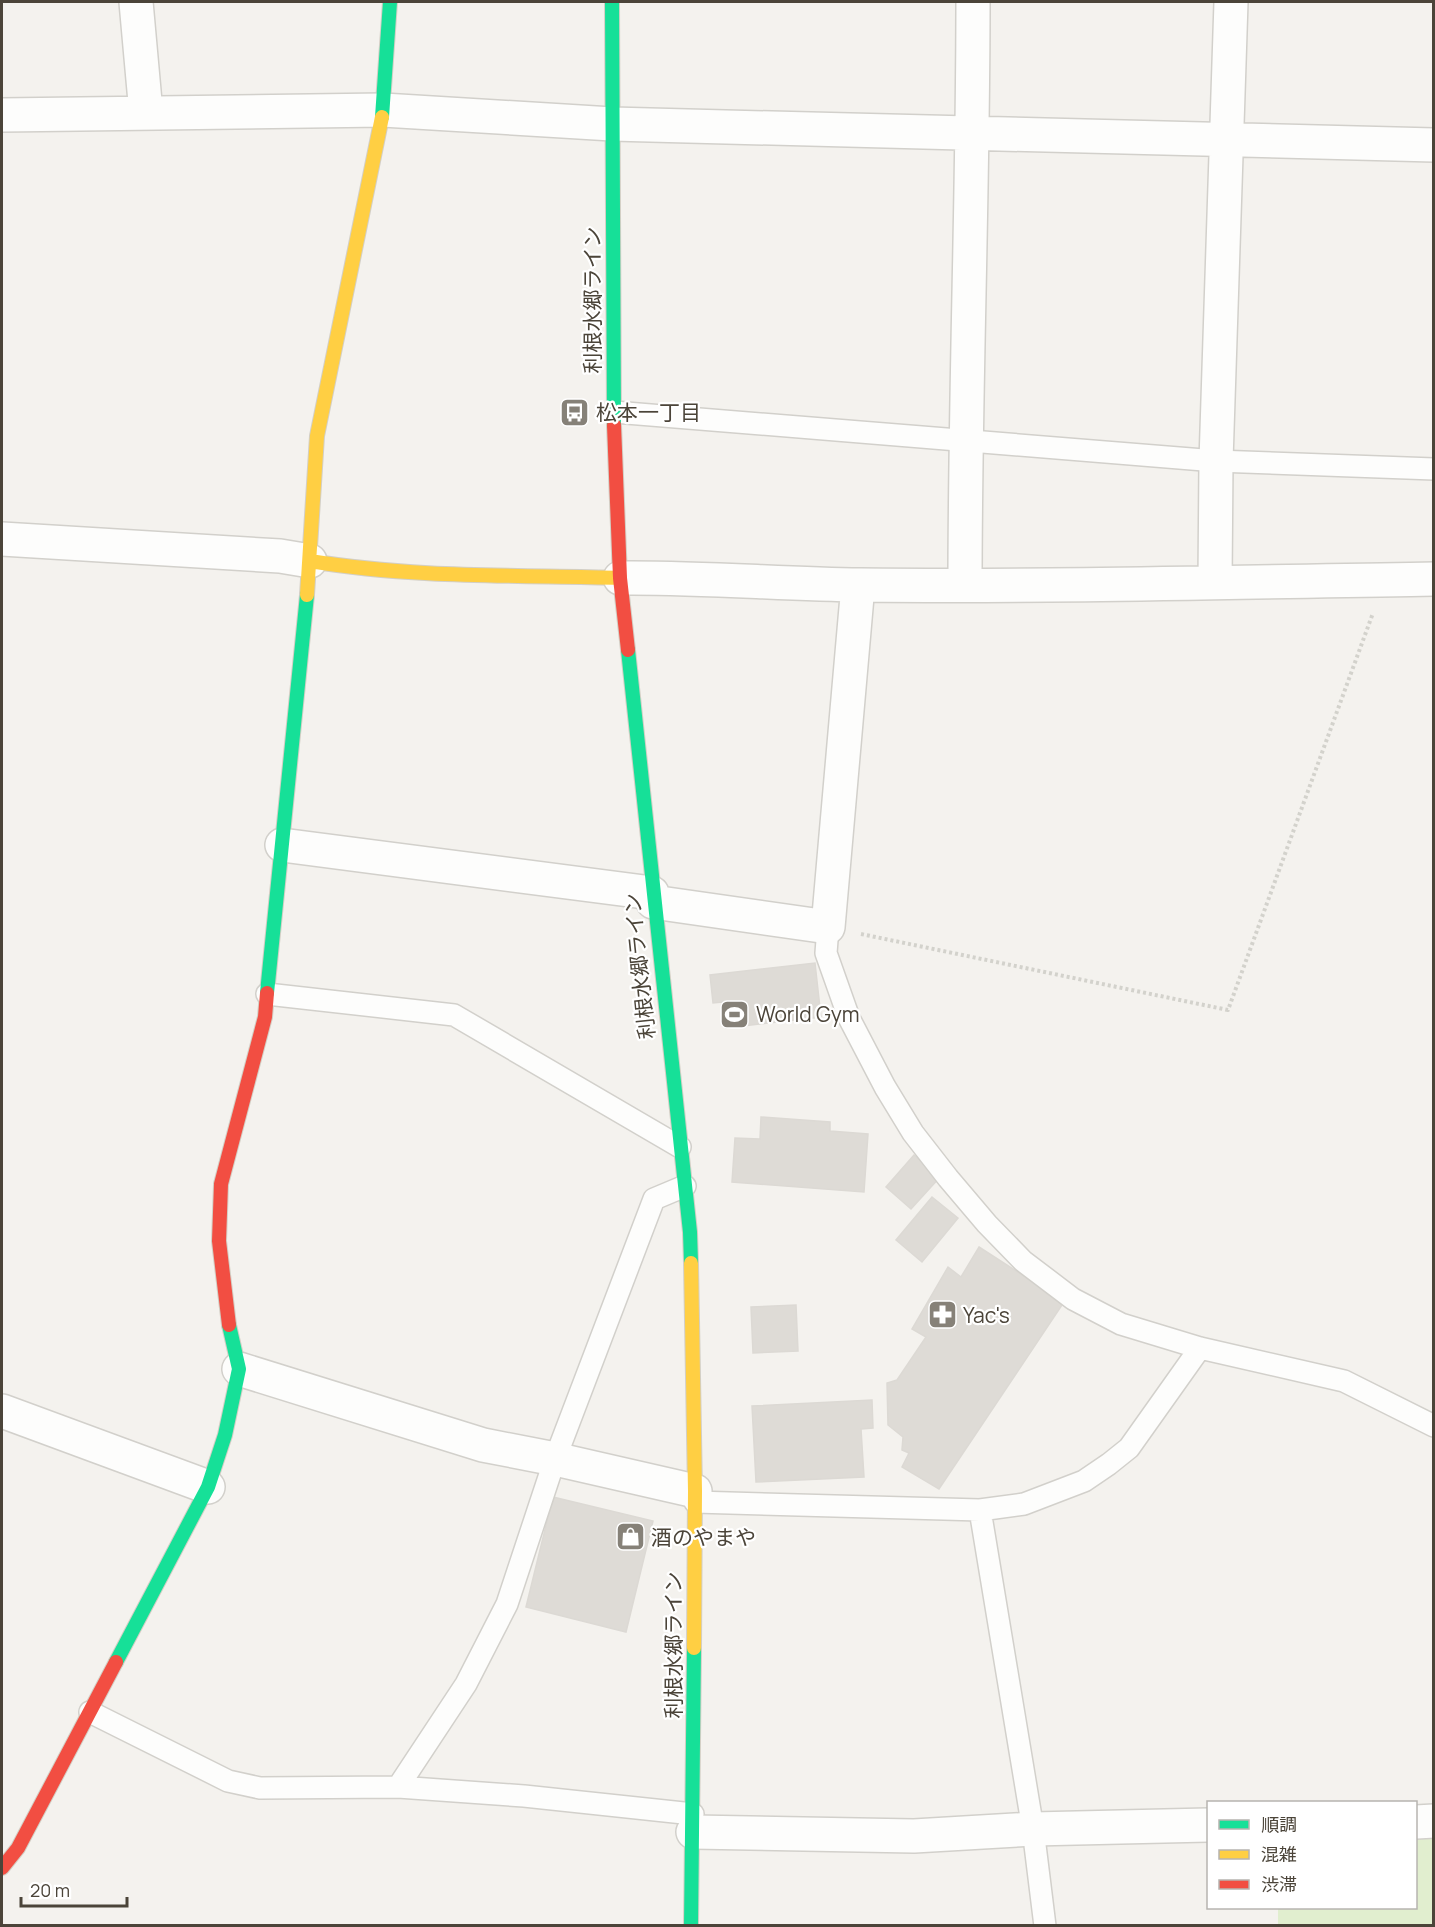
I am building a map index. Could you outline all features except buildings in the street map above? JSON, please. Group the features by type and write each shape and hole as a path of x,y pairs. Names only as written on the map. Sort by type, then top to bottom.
{"main road":[{"path":"7,1852 90,1712 208,1487 225,1436 239,1369 227,1315 219,1241 221,1184 265,1017 310,561 317,436 383,110 390,2"},
{"name":"利根水郷ライン","path":"612,2 614,412 620,578 690,1232 695,1497 691,1926"},
{"path":"310,561 343,567 418,574 620,578"}],"street":[{"path":"136,2 147,113"},
{"path":"965,585 965,440 973,134 973,2"},
{"path":"1215,582 1216,461 1231,2"},
{"path":"2,115 383,110 612,124 1434,146"},
{"path":"2,539 280,556 310,561"},
{"path":"620,578 858,585 1434,579"},
{"path":"282,845 653,898 828,927 858,585"},
{"path":"239,1369 483,1446 555,1459 695,1497"},
{"path":"2,1411 208,1487"},
{"path":"1417,1821 1434,1821"},
{"path":"693,1823 914,1836 1033,1828 1207,1825"}],"lane":[{"path":"614,412 1216,461 1434,469"},
{"path":"828,927 826,953 849,1018 885,1086 913,1133 987,1224 1023,1261 1073,1299 1121,1324 1200,1348 1344,1382 1434,1426"},
{"path":"267,994 454,1015 680,1147"},
{"path":"398,1787 466,1684 507,1604 555,1459 654,1199 685,1186"},
{"path":"695,1497 981,1510 1024,1504 1084,1481 1129,1448 1200,1348"},
{"path":"981,1510 1033,1828 1045,1926"},
{"path":"90,1712 228,1781 260,1788 398,1787 524,1796 693,1823"}],"path":[{"path":"828,927 1228,1010 1385,580"}],"green space":[{"path":"1417,1832 1433,1832 1433,1925 1278,1925 1278,1909 1417,1909"}],"traffic: fast":[{"path":"382,117 390,2"},
{"path":"612,2 614,425"},
{"path":"267,993 307,595"},
{"path":"628,650 690,1232 691,1263"},
{"path":"116,1662 208,1487 225,1435 239,1369 229,1325"},
{"path":"691,1926 694,1648"}],"traffic: slow":[{"path":"307,595 317,436 382,117"},
{"path":"310,561 426,573 620,578"},
{"path":"691,1263 695,1491 694,1648"}],"traffic: jam":[{"path":"614,425 620,578 628,650"},
{"path":"229,1325 219,1241 221,1184 265,1017 267,993"},
{"path":"2,1868 18,1848 116,1662"}],"place":[{"name":"松本一丁目","path":"575,412"},
{"name":"World Gym","path":"735,1014"},
{"name":"Yac's","path":"942,1315"},
{"name":"酒のやまや","path":"630,1537"}]}
